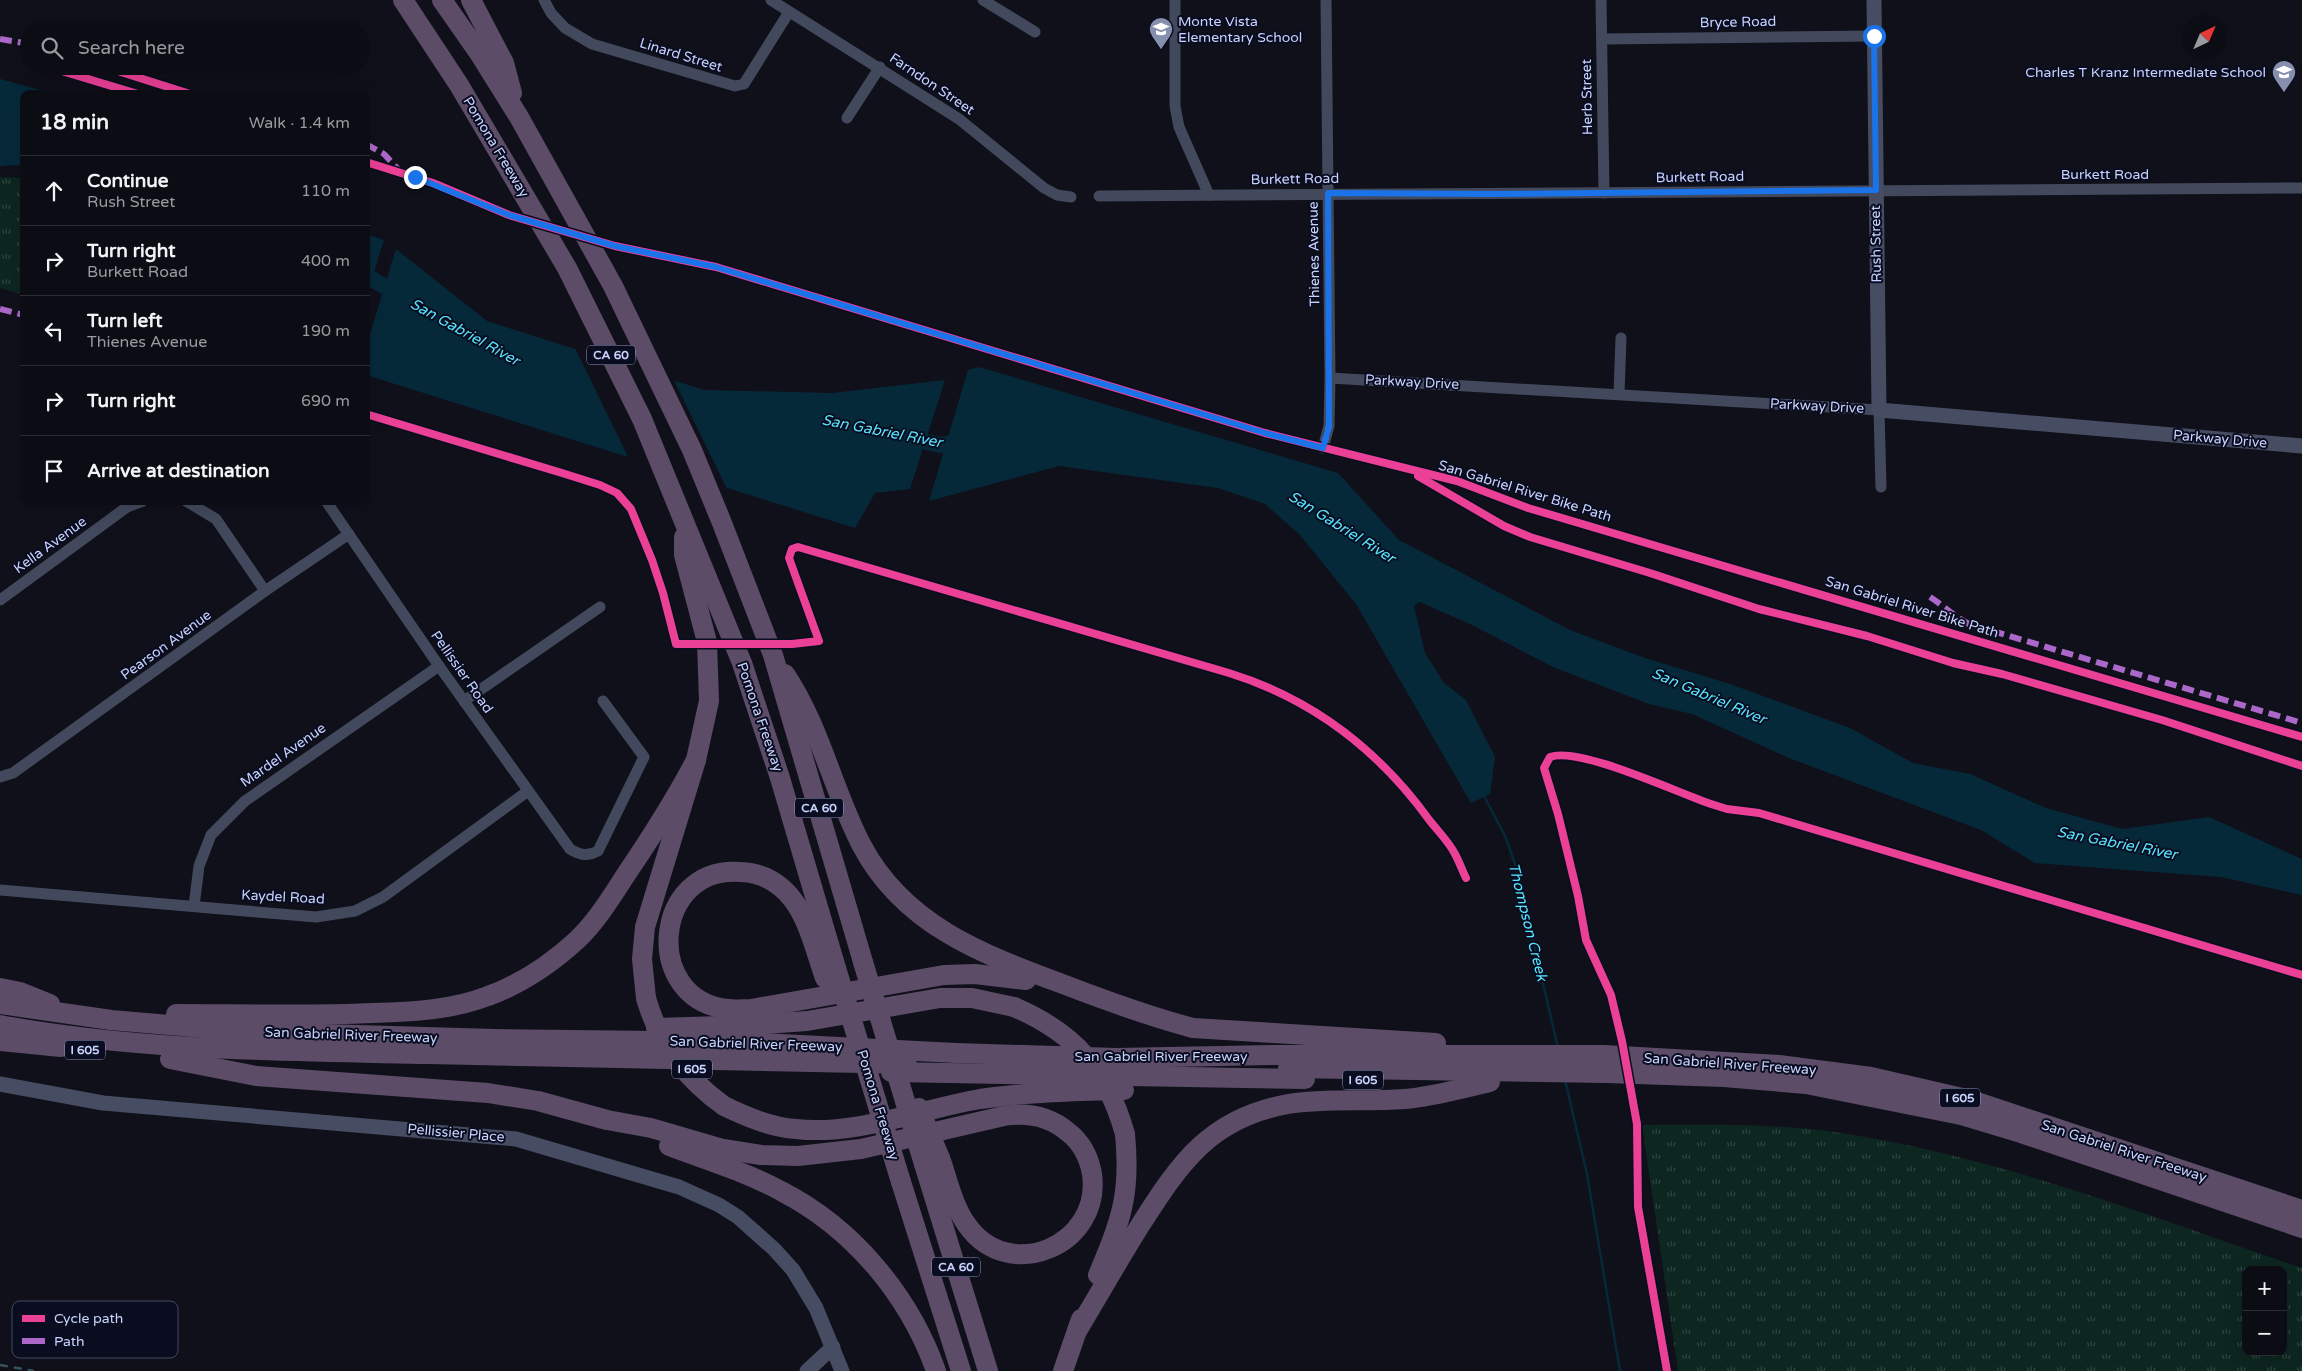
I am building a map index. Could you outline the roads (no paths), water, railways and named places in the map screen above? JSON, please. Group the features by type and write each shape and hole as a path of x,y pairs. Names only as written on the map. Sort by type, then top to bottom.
{"highway":[{"name":"Pomona Freeway","path":"403,0 459,85 568,268 642,419 741,659 780,778 830,973 901,1182 961,1371"},
{"name":"Pomona Freeway","path":"442,0 479,53 519,117 613,286 664,390 722,523 771,650 877,1010 932,1161 988,1371"},
{"path":"471,0 504,63 519,117"},
{"path":"683,517 684,555 707,647 709,701 696,760 645,927 642,958 646,998 660,1037 670,1053 695,1083 724,1106 763,1123 813,1131 849,1128 1002,1096 1046,1091 1135,1090 1215,1078"},
{"path":"771,650 800,697 846,814 863,849 888,884 911,908 938,930 971,948 1103,1000 1154,1018 1193,1028 1233,1032 1432,1042 1485,1054"},
{"path":"111,1020 145,1013 336,1015 411,1012 461,1004 488,996 513,985 547,964 583,933 607,904 666,814 696,760"},
{"path":"830,973 794,901 767,878 751,872 733,871 716,874 700,880 687,891 676,906 669,924 667,940 669,958 676,975 686,988 699,999 728,1010 751,1009 902,981 975,974 1020,979 1103,1000"},
{"path":"0,988 20,992 79,1016"},
{"path":"495,1039 620,1029 753,1025 807,1020 940,998 972,998 1014,1007 1055,1028 1085,1054 1107,1085 1125,1134 1128,1174 1120,1222 1088,1298 1063,1371"},
{"name":"San Gabriel River Freeway","path":"0,1004 111,1020 251,1032 775,1044 1116,1058 1485,1054 1509,1068 1607,1069 1779,1065 1871,1077 1971,1100 2302,1210"},
{"path":"0,1017 98,1032 270,1046 752,1052 775,1044"},
{"path":"0,1025 133,1042 262,1051 688,1061 1509,1068"},
{"name":"San Gabriel River Freeway","path":"0,1041 170,1059 1215,1078 1490,1082 1509,1068 1607,1069 1698,1085 1772,1091 1841,1100 1929,1118 2011,1140 2302,1240"},
{"path":"1274,1055 1303,1063 1509,1068"},
{"path":"170,1059 256,1076 488,1092 538,1101 607,1120 651,1128 723,1149 761,1155 798,1156 861,1149 1004,1116 1020,1113 1033,1114 1061,1126 1075,1138 1085,1152 1091,1168 1093,1186 1090,1205 1084,1219 1060,1244 1044,1251 1030,1254 1010,1253 994,1248 978,1238 966,1225 932,1161"},
{"path":"1607,1069 1745,1072 1804,1078 1888,1092 2009,1123 2302,1222"},
{"path":"1607,1069 1806,1084 1913,1104 1961,1115 2021,1133 2302,1228"},
{"path":"1077,1332 1116,1264 1166,1184 1182,1164 1222,1128 1245,1116 1290,1104 1407,1099 1490,1082"},
{"path":"607,1120 745,1174 781,1191 808,1207 834,1226 858,1248 893,1289 922,1336 936,1371"}],"main road":[{"name":"Rush Street","path":"1874,0 1879,410"},
{"name":"Parkway Drive","path":"1879,410 2302,446"},
{"name":"Pellissier Place","path":"0,1084 103,1103 516,1139 679,1186 719,1205 738,1217 774,1249 793,1270 806,1289 842,1371"},
{"path":"807,1371 833,1347"}],"street":[{"name":"Linard Street","path":"544,0 551,13 564,28 592,44 735,86 744,84 789,12"},
{"name":"Farndon Street","path":"771,0 959,119 1044,188 1057,195 1071,197"},
{"path":"984,0 1035,32"},
{"path":"1175,0 1175,106 1178,127 1210,195"},
{"name":"Thienes Avenue","path":"1323,448 1329,426 1330,378 1326,0"},
{"name":"Herb Street","path":"1601,0 1604,193"},
{"name":"Bryce Road","path":"1602,39 1874,36"},
{"path":"847,118 880,68"},
{"name":"Burkett Road","path":"1099,196 2302,188"},
{"path":"1619,394 1621,338"},
{"name":"Parkway Drive","path":"1330,378 1879,410"},
{"name":"Rush Street","path":"1879,410 1881,487"},
{"name":"Kella Avenue","path":"0,600 132,505"},
{"path":"193,505 216,519 265,591"},
{"name":"Pellissier Road","path":"329,505 439,666 528,791 570,849 579,855 592,854 598,851 644,757 603,701"},
{"name":"Pearson Avenue","path":"0,776 13,773 265,591 349,534"},
{"path":"464,700 600,607"},
{"name":"Mardel Avenue","path":"194,906 199,866 211,835 245,801 439,666"},
{"name":"Kaydel Road","path":"0,890 316,917 355,912 383,897 528,791"}],"water":[{"path":"0,79 40,90 20,90 20,165 0,166"},
{"path":"370,235 384,240 370,284"},
{"path":"396,249 487,321 704,390 832,393 945,380 910,489 875,493 855,528 370,376 370,334"},
{"path":"979,367 1338,473 1399,540 1570,630 1645,658 1730,684 1850,728 1913,763 1970,774 2046,808 2122,829 2209,817 2302,859 2302,895 2221,877 2035,863 1981,830 1789,758 1692,714 1649,704 1553,667 1472,625 1420,602 1414,606 1425,653 1444,683 1466,700 1495,757 1490,794 1471,803 1356,604 1299,534 1265,504 1218,488 1059,466 929,501 968,370"}],"waterway":[{"name":"San Gabriel River","path":"370,277 403,298"},
{"name":"San Gabriel River","path":"906,437 939,445 968,442"},
{"name":"Thompson Creek","path":"1484,796 1505,836 1516,867 1558,1048"},
{"name":"Thompson Creek","path":"1565,1080 1587,1174 1620,1371"}],"railway":[{"path":"0,1365 34,1371"}],"place":[{"name":"Monte Vista Elementary School","path":"1161,50"},
{"name":"Charles T Kranz Intermediate School","path":"2284,93"}]}
